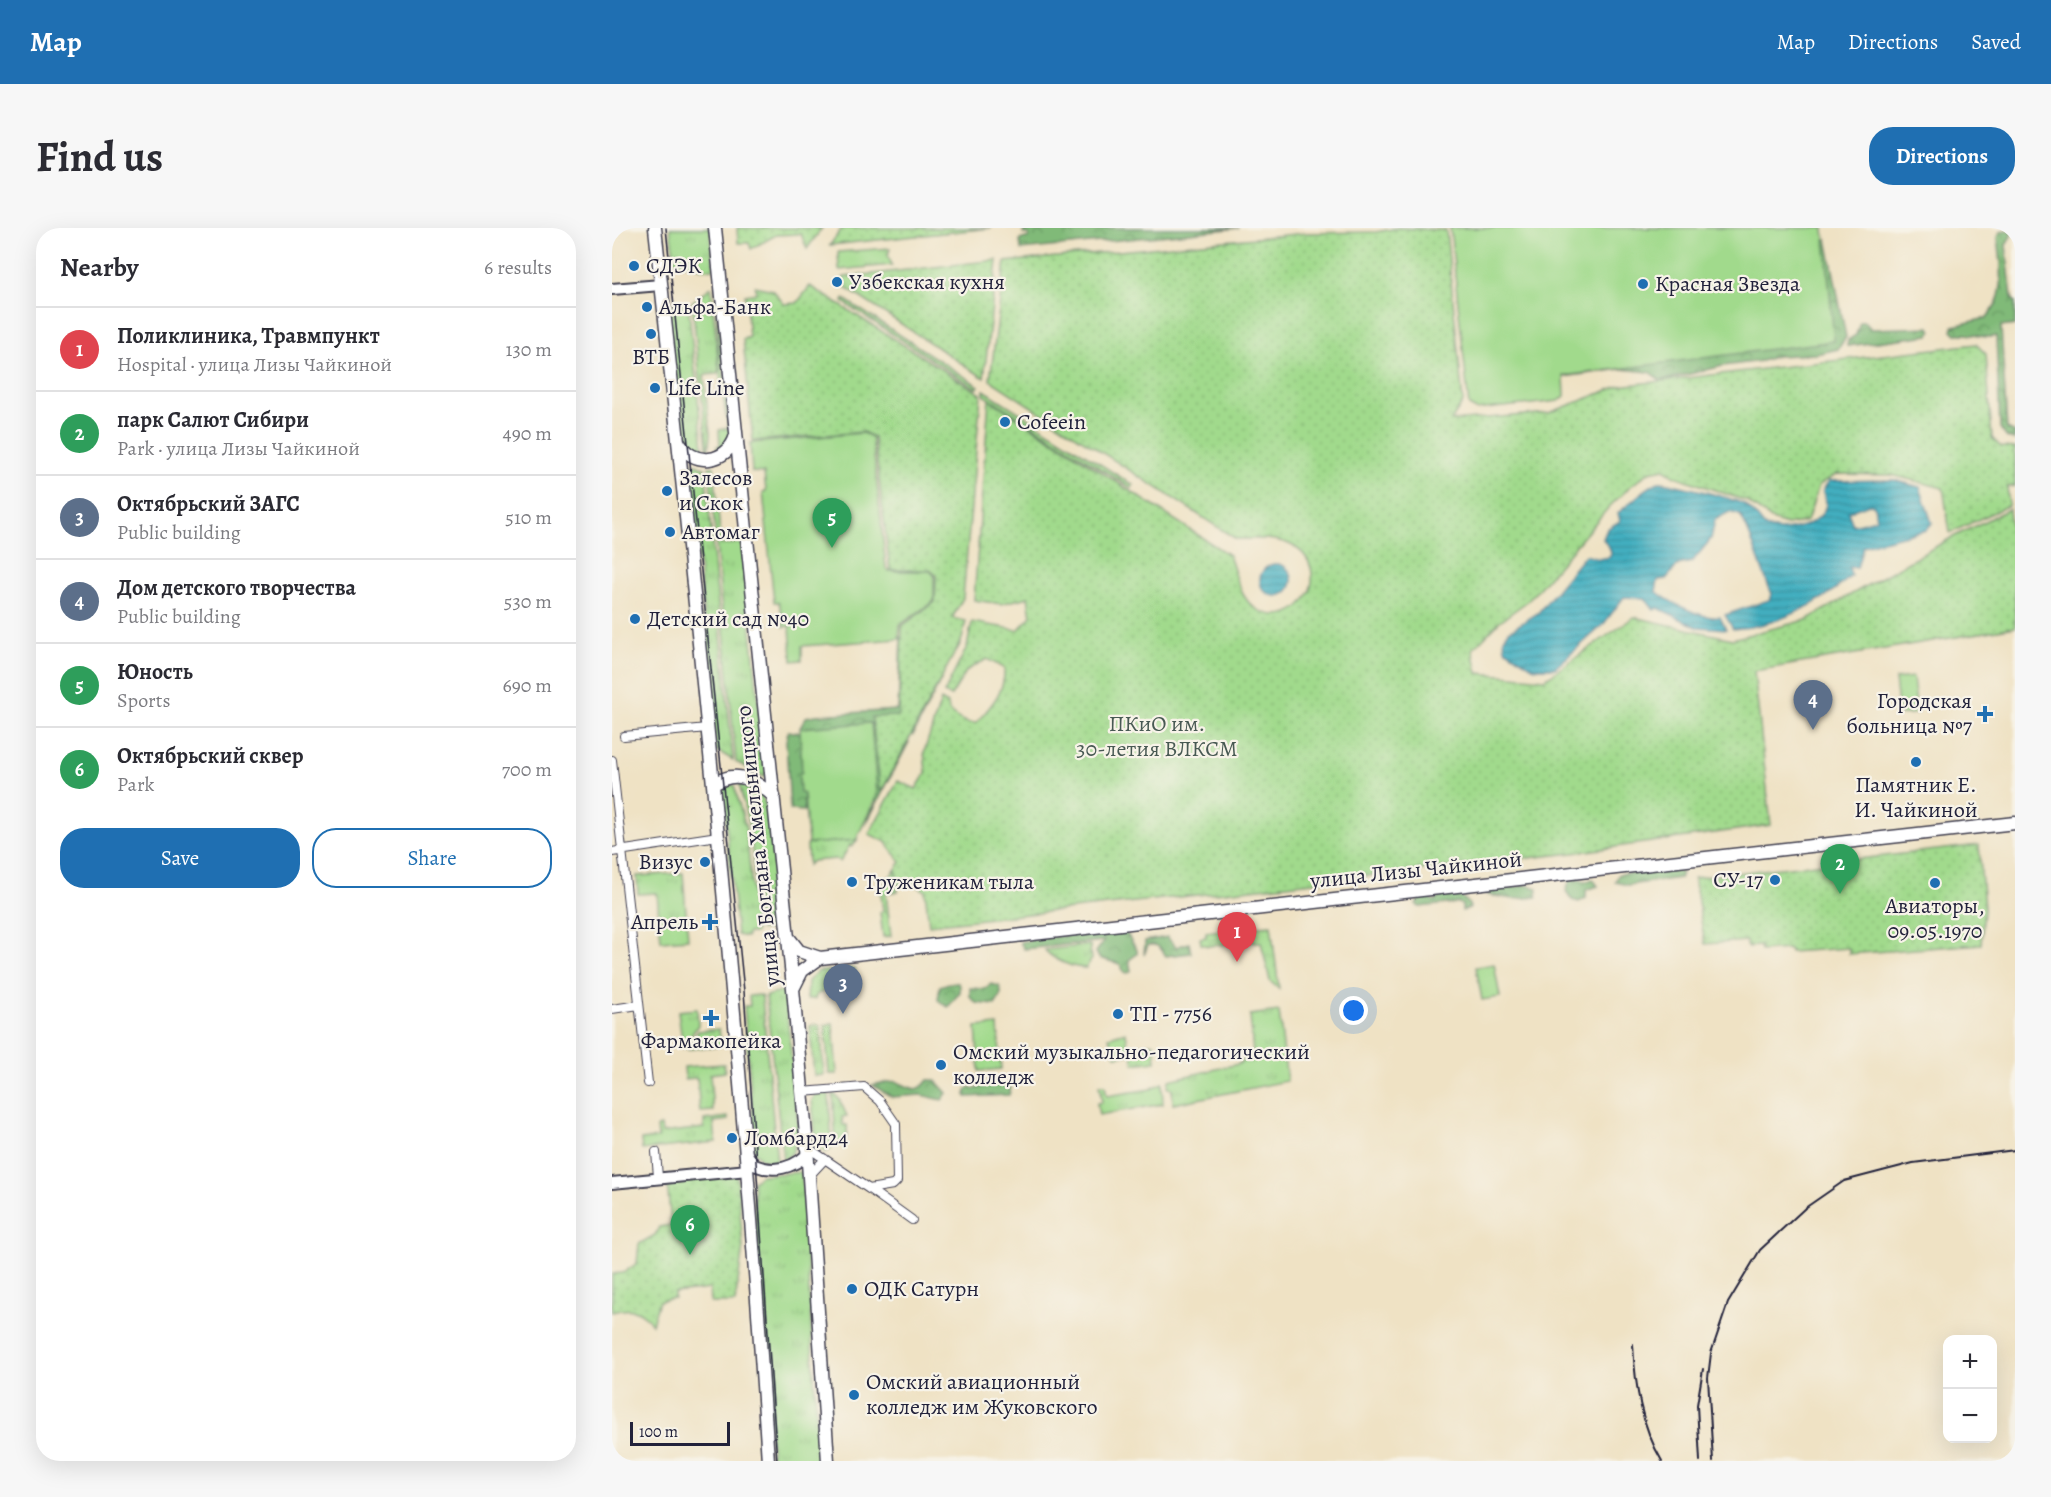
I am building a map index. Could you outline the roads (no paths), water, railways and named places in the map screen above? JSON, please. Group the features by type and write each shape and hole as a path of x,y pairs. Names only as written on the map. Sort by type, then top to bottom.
{"main road":[{"name":"улица Богдана Хмельницкого","path":"655,228 713,785 747,1154 768,1461"},
{"name":"улица Богдана Хмельницкого","path":"715,228 808,1151 828,1461"},
{"path":"612,289 661,285"},
{"path":"676,437 687,453 708,460 724,455 730,449 736,434"},
{"path":"713,785 730,777 746,777 774,796"},
{"name":"улица Лизы Чайкиной","path":"820,958 2015,823"},
{"path":"788,937 799,951 820,958"},
{"path":"793,990 802,971 820,958"},
{"path":"747,1154 753,1164 768,1168 791,1166 808,1151"},
{"path":"612,1183 748,1170"}],"street":[{"path":"624,736 707,728"},
{"path":"612,760 648,1083"},
{"path":"612,852 717,836"},
{"path":"612,1009 639,1005"},
{"path":"802,1092 864,1087 889,1112 896,1124 898,1175 893,1185 869,1189"},
{"path":"808,1151 825,1159 912,1220"},
{"path":"656,1152 657,1177"},
{"path":"809,1176 825,1159"}],"water":[{"path":"1894,480 1920,487 1932,523 1926,530 1863,546 1857,568 1849,567 1851,576 1826,596 1796,613 1764,624 1733,629 1725,615 1769,600 1772,594 1745,524 1740,515 1729,512 1715,520 1711,539 1692,562 1678,565 1666,579 1658,580 1656,591 1687,609 1705,616 1720,617 1726,629 1697,627 1658,608 1654,610 1645,598 1624,597 1603,625 1555,668 1534,668 1505,649 1504,638 1509,631 1538,613 1585,555 1599,559 1610,557 1611,551 1603,539 1607,529 1620,521 1618,513 1654,484 1659,482 1674,484 1738,502 1749,509 1765,527 1781,530 1807,524 1821,515 1826,503 1823,490 1829,481","holes":["1869,504 1874,505 1876,519 1853,525 1848,512"]},
{"path":"1276,564 1287,569 1292,580 1287,591 1276,596 1265,591 1260,580 1265,569"}],"tram line":[{"path":"666,228 744,991 777,1461"}],"railway":[{"path":"1713,1461 1708,1378 1711,1353 1728,1303 1760,1250 1805,1208 1844,1181 1913,1163 2015,1150"},
{"path":"1633,1344 1640,1405 1649,1434 1662,1461"},
{"path":"1700,1461 1697,1405 1703,1369"}],"place":[{"name":"СДЭК","path":"634,266"},
{"name":"Узбекская кухня","path":"837,282"},
{"name":"Красная Звезда","path":"1643,284"},
{"name":"Альфа-Банк","path":"647,307"},
{"name":"ВТБ","path":"651,334"},
{"name":"Life Line","path":"655,388"},
{"name":"Cofeein","path":"1005,422"},
{"name":"Залесов и Скок","path":"667,491"},
{"name":"Автомаг","path":"670,532"},
{"name":"Юность","path":"832,548"},
{"name":"Детский сад №40","path":"635,619"},
{"name":"Городская больница №7","path":"1985,714"},
{"name":"Дом детского творчества","path":"1813,730"},
{"name":"Памятник Е. И. Чайкиной","path":"1916,762"},
{"name":"Визус","path":"705,862"},
{"name":"СУ-17","path":"1775,880"},
{"name":"Труженикам тыла","path":"852,882"},
{"name":"Авиаторы, 09.05.1970","path":"1935,883"},
{"name":"парк Салют Сибири","path":"1840,894"},
{"name":"Апрель","path":"710,922"},
{"name":"Поликлиника, Травмпункт","path":"1237,962"},
{"name":"Октябрьский ЗАГС","path":"843,1014"},
{"name":"ТП - 7756","path":"1118,1014"},
{"name":"Фармакопейка","path":"711,1018"},
{"name":"Омский музыкально-педагогический колледж","path":"941,1065"},
{"name":"Ломбард24","path":"732,1138"},
{"name":"Октябрьский сквер","path":"690,1255"},
{"name":"ОДК Сатурн","path":"852,1289"},
{"name":"Омский авиационный колледж им Жуковского","path":"854,1395"}],"park label":[{"name":"ПКиО им. 30-летия ВЛКСМ","path":"1157,736"}]}
